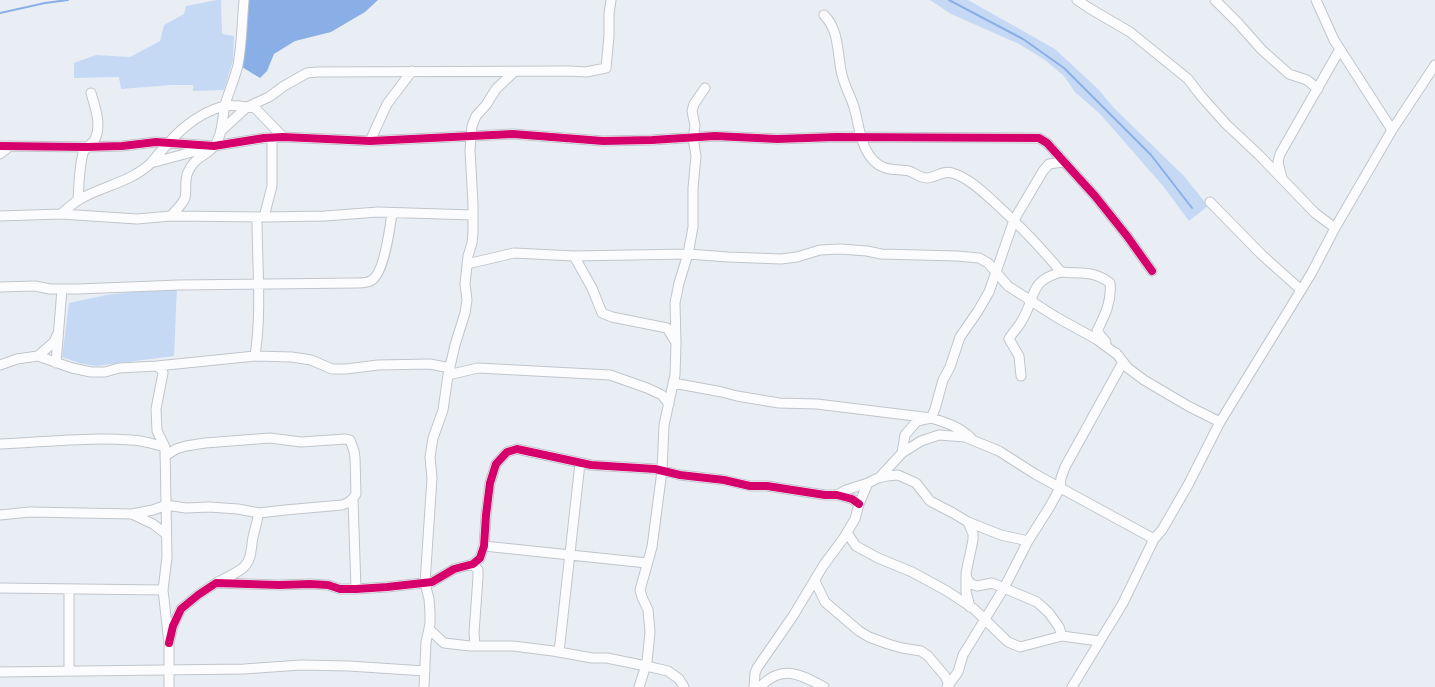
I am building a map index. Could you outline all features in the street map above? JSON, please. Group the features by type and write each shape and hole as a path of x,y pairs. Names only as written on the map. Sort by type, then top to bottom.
{"street":[{"path":"170,216 185,197 187,174 191,167 196,160 214,146 221,131 225,106 237,67 244,0"},
{"path":"221,131 247,107 269,97 307,73 326,71 586,72 606,68 611,0"},
{"path":"1077,0 1130,32 1188,79 1226,124 1315,213 1335,228"},
{"path":"1215,0 1262,50 1289,74 1306,80 1318,89"},
{"path":"1316,0 1334,40 1392,130"},
{"path":"824,15 829,20 833,29 847,92 854,106 861,137 873,160 883,167 910,171 927,178 953,173 975,185 1014,220 1062,272"},
{"path":"1282,178 1278,162 1280,154 1340,49"},
{"path":"1072,687 1123,602 1154,539 1162,530 1188,485 1220,422 1311,274 1335,228 1392,130 1435,65"},
{"path":"370,141 387,104 412,71"},
{"path":"424,687 426,642 429,629 429,599 425,583 432,478 430,457 433,438 443,410 449,372 467,300 465,284 468,256 472,243 473,215 470,150 472,126 476,116 496,89 514,72"},
{"path":"639,687 649,651 648,610 640,590 652,547 662,471 664,425 673,383 676,343 675,302 693,227 693,188 696,156 693,138 695,126 692,111 694,104 705,88"},
{"path":"78,200 82,157 86,147 94,141 97,126 97,117 91,93"},
{"path":"61,214 78,200 145,169 167,143 194,119 225,106 255,108 283,137"},
{"path":"151,163 214,146 283,137 370,141 513,134 603,141 722,136 777,139 861,137 1039,138 1047,143 1095,196 1152,271"},
{"path":"255,356 258,332 261,217 272,186 272,138"},
{"path":"0,146 86,147 122,146 156,142 214,146"},
{"path":"0,154 10,146"},
{"path":"931,418 943,380 950,367 960,337 989,292 1014,220 1043,171 1049,164 1063,162"},
{"path":"1210,202 1301,290"},
{"path":"0,216 61,214 137,219 170,216 325,216 378,212 473,215"},
{"path":"0,287 35,286 62,289 179,285 357,283 371,281 378,276 387,245 392,213"},
{"path":"467,264 514,253 574,256 688,254 781,258 797,257 820,250 840,249 881,254 979,258 988,262 1008,286 1056,317 1096,339 1121,359"},
{"path":"574,256 592,288 602,313 612,317 667,328 676,343"},
{"path":"1021,376 1020,356 1009,338 1022,322 1041,281 1048,276 1062,272 1092,273 1110,283 1111,292 1109,305 1097,331 1128,368 1144,380 1188,406 1220,422"},
{"path":"56,363 62,289"},
{"path":"38,356 54,342 60,329"},
{"path":"0,365 17,359 38,356 72,368 91,372 255,356 292,357 311,360 332,369 378,365 430,364 449,372 478,368 610,375 662,395 669,404"},
{"path":"948,686 958,672 963,655 1004,588 1028,541 1060,488 1065,467 1115,378 1121,359"},
{"path":"156,366 163,373 156,409 157,431 165,451 167,557 163,590 169,643 169,687"},
{"path":"673,383 779,403 817,404 931,418 964,432 974,441"},
{"path":"902,453 905,435 917,421 931,418"},
{"path":"837,496 846,490 878,478 902,453 921,441 939,435 965,437 999,451 1060,488 1154,539"},
{"path":"0,444 79,440 131,440 144,441 165,451 205,443 270,438 301,442 346,439 352,443 355,458 356,494 348,504 259,514 238,509 186,508 166,505 153,510 132,514 30,512 0,515"},
{"path":"216,583 310,584 328,585 340,589 356,589 432,582 454,569 473,564 480,558 484,546 490,483 496,464 507,452 517,449 590,465 662,471 724,480 750,486 767,486 837,496 859,504"},
{"path":"559,652 580,463"},
{"path":"878,478 898,476 916,483 930,502 968,522 1001,536 1028,541"},
{"path":"754,687 757,668 794,616 823,566 847,533 855,519 868,483"},
{"path":"353,500 356,589"},
{"path":"132,514 153,524 166,534"},
{"path":"169,643 173,626 181,609 216,583 239,571 248,561 259,514"},
{"path":"968,522 973,540 966,575 966,592 970,607"},
{"path":"847,533 856,546 878,558 912,572 970,607 1008,642 1020,647 1062,636 1100,641"},
{"path":"484,546 647,564"},
{"path":"473,564 478,570 474,633 475,646"},
{"path":"966,575 971,584 978,586 992,583 1037,602 1049,613 1062,636"},
{"path":"815,581 825,602 853,626 869,637 902,648 921,651 928,656 945,676 948,686"},
{"path":"0,588 163,590"},
{"path":"69,588 69,671"},
{"path":"429,629 444,643 475,646 513,646 592,658 607,658 668,671 679,679 684,687"},
{"path":"0,672 244,669 301,666 348,666 425,671"},
{"path":"760,687 770,677 781,673 809,679 824,687"}],"shaded area":[{"path":"221,0 222,34 234,36 233,60 224,90 193,91 193,85 121,89 119,77 74,78 74,63 96,55 130,57 160,41 164,25 184,14 186,6"},
{"path":"930,0 968,0 1055,49 1098,89 1115,109 1184,176 1208,206 1189,221 1163,186 1099,113 1075,92 1064,76 1045,60 1019,44 951,14"},
{"path":"177,287 174,356 96,366 62,357 69,303 106,295"}],"water":[{"path":"248,0 378,0 365,12 331,32 295,41 274,54 267,71 260,78 242,67"}],"waterway":[{"path":"0,13 68,0"},
{"path":"949,0 1023,39 1064,68 1151,155 1192,208"}],"cycle path":[{"path":"0,146 86,147 122,146 156,142 214,146 283,137 370,141 513,134 603,141 715,136 777,139 836,137 1039,138 1047,143 1095,196 1152,271"},
{"path":"169,643 173,626 181,609 216,583 310,584 328,585 340,589 387,587 432,582 454,569 473,564 480,558 484,546 490,483 496,464 507,452 517,449 591,465 655,469 680,475 724,480 750,486 767,486 825,495 837,495 852,499 859,504"}]}
